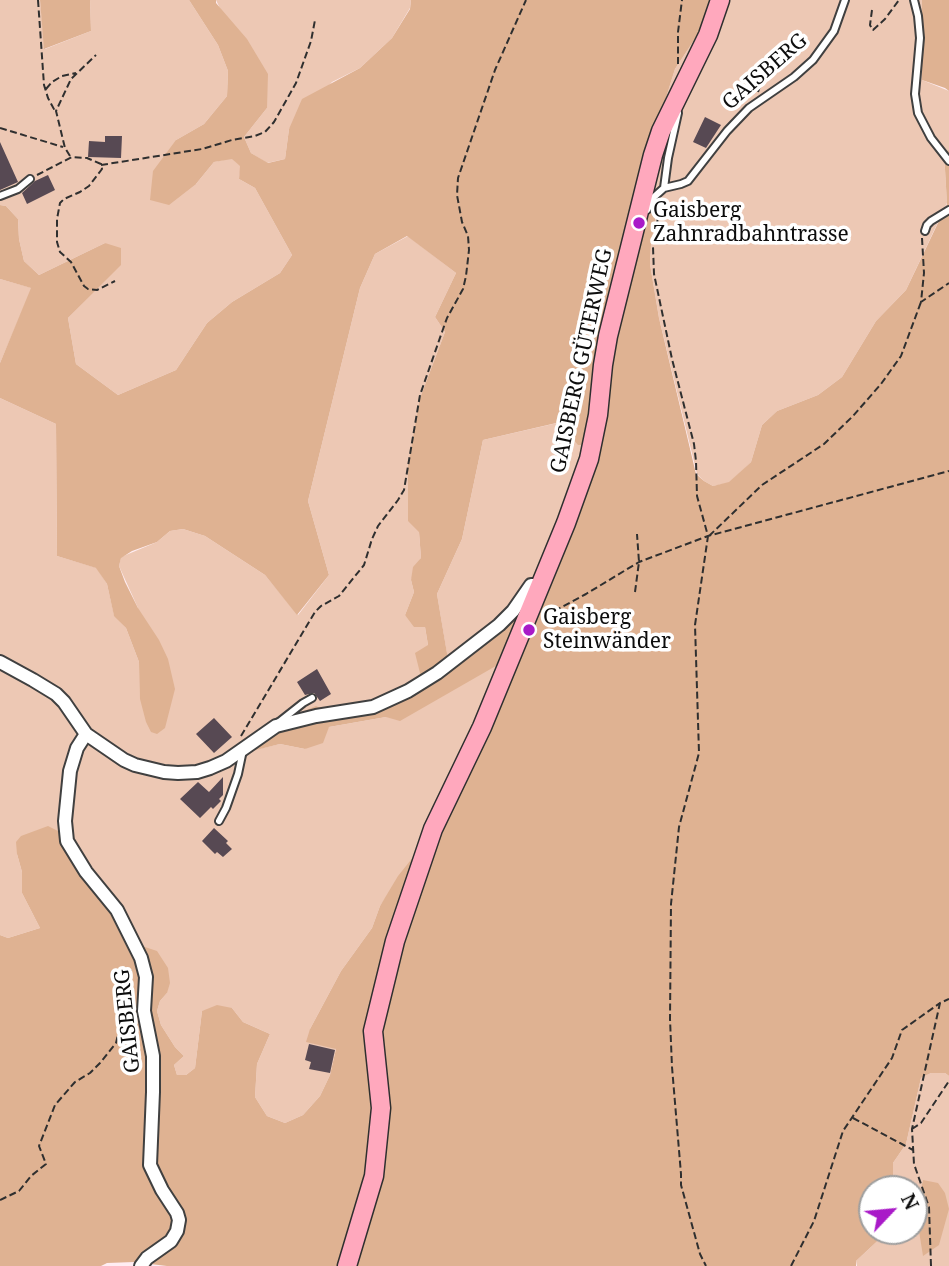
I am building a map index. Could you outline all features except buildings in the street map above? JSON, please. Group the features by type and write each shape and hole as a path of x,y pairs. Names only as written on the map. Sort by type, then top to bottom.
{"main road":[{"name":"GAISBERG GÜTERWEG","path":"540,585 589,459 598,415 608,336 657,143 708,34 720,0"},
{"path":"347,1266 374,1177 381,1108 373,1031 395,941 433,829 482,727 540,585"}],"street":[{"path":"0,662 56,694 86,733 124,760 164,772 202,771 220,764 276,726 316,716 373,707 408,691 437,674 499,625 513,611 531,585 540,585"},
{"name":"GAISBERG","path":"86,733 77,748 70,771 65,811 67,841 86,872 117,910 138,953 146,977 144,1011 153,1056 150,1166 177,1213 179,1226 171,1241 147,1258 141,1266"}],"lane":[{"name":"GAISBERG","path":"664,188 688,180 749,108 794,77 819,53 834,32 845,0"},
{"path":"914,0 920,38 916,106 925,128 949,161"},
{"path":"635,222 664,188 681,89"},
{"path":"0,196 18,189 30,179"},
{"path":"925,230 931,221 949,210"},
{"path":"276,726 313,698"},
{"path":"219,821 238,774 242,755 236,754"}],"path":[{"path":"38,0 46,90 56,111 65,148 71,157"},
{"path":"236,754 235,746 308,621 321,606 339,596 364,565 377,526 404,490 420,395 447,318 463,289 466,276 468,236 462,222 457,195 458,178 495,70 526,0"},
{"path":"681,89 678,32 682,0"},
{"path":"872,10 870,25 873,30 899,0"},
{"path":"30,179 71,157 87,158 102,165 202,149 265,132 274,122 296,83 315,20"},
{"path":"758,101 760,84 781,49 790,43 805,43"},
{"path":"56,111 76,72 96,55"},
{"path":"46,90 52,82 76,72"},
{"path":"0,128 65,148"},
{"path":"102,165 99,174 87,188 60,203 57,242 60,252 75,267 88,289 97,290 116,281"},
{"path":"664,188 654,236 652,264 694,444 697,496 708,536 695,625 699,753 679,827 671,904 670,1019 681,1185 693,1233 706,1266"},
{"path":"708,536 762,485 824,444 853,416 901,356 921,302 924,273 921,240 925,230"},
{"path":"921,302 949,283"},
{"path":"544,616 639,562 708,536 949,471"},
{"path":"635,592 639,562 637,534"},
{"path":"0,1200 19,1191 30,1176 47,1164 39,1146 55,1105 75,1082 100,1063 116,1043 121,1022 122,994 138,953"},
{"path":"791,1266 814,1221 843,1131 892,1058 902,1030 949,999"},
{"path":"931,1266 929,1207 914,1164 912,1129 940,1003"},
{"path":"912,1129 921,1123 949,1081"},
{"path":"852,1117 913,1150"}],"shaded area":[{"path":"0,0 40,0 45,49 91,31 90,0 189,0 218,45 228,71 227,96 204,124 176,140 196,184 214,162 232,158 241,166 239,179 255,188 292,255 280,273 232,302 207,323 176,370 118,395 76,364 68,318 120,265 105,243 39,275 24,261 18,219 6,206 0,205"},
{"path":"40,0 90,0 91,31 44,49"},
{"path":"189,0 216,0 247,39 268,74 267,108 244,137 251,153 268,163 285,159 289,129 302,99 360,68 392,38 410,9 411,0 713,0 708,19 675,69 645,165 659,197 650,264 659,318 696,474 713,486 729,482 751,462 762,425 777,411 818,395 842,377 876,321 906,290 947,204 944,152 949,150 949,1076 945,1073 931,1073 921,1078 906,1144 893,1163 893,1175 858,1175 858,1245 873,1245 856,1261 856,1266 167,1266 134,1262 107,1263 101,1266 0,1266 0,935 8,938 40,928 22,893 22,872 16,842 21,836 48,826 58,831 139,945 157,951 168,968 170,983 157,1011 161,1025 184,1056 174,1065 177,1075 186,1075 195,1068 202,1011 217,1005 232,1008 243,1022 270,1034 257,1064 255,1097 267,1116 285,1123 303,1115 320,1096 330,1075 336,1049 306,1042 310,1029 341,971 372,928 380,906 398,876 422,846 501,663 400,721 386,717 329,727 323,743 305,749 280,744 248,752 289,726 299,713 316,706 336,715 423,685 415,653 428,645 425,627 414,627 405,615 414,592 411,580 413,567 421,558 419,532 408,521 408,466 420,398 445,332 435,317 456,273 407,236 375,254 360,288 308,501 329,575 297,615 265,575 205,536 183,529 170,531 157,542 121,558 119,566 125,582 168,659 175,689 165,728 157,734 151,732 146,722 140,699 139,662 126,628 114,616 107,584 96,568 57,556 56,424 0,398 0,363 31,288 0,279 0,205 6,206 18,219 24,261 39,275 105,243 121,248 121,265 68,318 76,364 118,395 176,370 207,323 232,302 280,273 292,255 255,188 239,179 240,166 232,159 214,162 196,184 169,205 150,200 153,171 176,140 204,124 227,96 228,71 218,45","holes":["578,418 573,439 578,445 585,445 531,610 520,607 449,665 437,594 462,539 483,440"]},
{"path":"216,0 411,0 410,8 392,38 360,68 332,82 289,129 285,159 267,163 251,153 244,137 267,108"},
{"path":"713,0 922,0 922,80 949,91 949,150 944,153 947,203 906,290 876,321 842,377 818,395 777,411 762,425 751,462 729,483 713,486 697,474 659,318 650,264 658,204 654,185 645,165 675,69 708,19"},
{"path":"922,0 949,0 949,91 922,80"},
{"path":"408,236 456,273 435,317 445,332 420,398 421,558 411,580 414,592 405,615 425,627 428,645 424,685 380,708 289,726 250,751 280,744 305,749 329,727 386,717 501,663 448,809 380,906 372,928 341,971 310,1029 336,1049 330,1075 320,1096 303,1115 285,1123 267,1116 255,1097 257,1064 270,1034 243,1022 232,1008 202,1011 195,1068 186,1075 177,1075 174,1065 184,1056 161,1025 157,1011 160,1001 167,993 139,945 17,854 22,872 22,893 40,928 8,938 0,935 0,398 56,424 57,556 97,568 107,584 114,615 126,628 139,662 140,699 138,608 119,566 121,557 157,542 170,531 183,529 205,536 265,575 298,615 329,575 308,501 360,288 375,254"},
{"path":"0,279 32,288 0,363"},
{"path":"579,418 585,445 553,564 449,666 437,594 462,539 483,440"},
{"path":"931,1073 945,1073 949,1076 949,1266 857,1266 856,1261 873,1245 928,1245 928,1175 893,1175 893,1163 906,1144 921,1078"},
{"path":"928,1181 938,1183 945,1193 949,1209 939,1245 923,1256 921,1245 928,1245"}],"place":[{"name":"Gaisberg Zahnradbahntrasse","path":"639,223"},
{"name":"Gaisberg Steinwänder","path":"529,630"}]}
